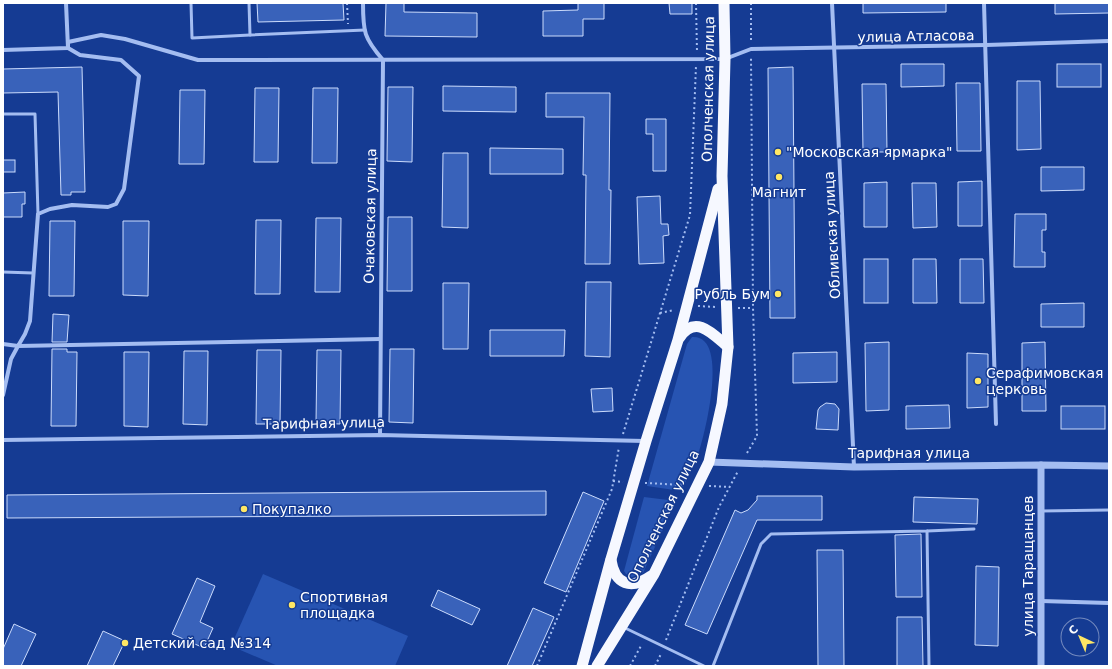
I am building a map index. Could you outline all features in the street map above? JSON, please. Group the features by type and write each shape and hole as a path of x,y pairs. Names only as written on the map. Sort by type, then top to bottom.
{"highway":[{"name":"Ополченская улица","path":"597,666 654,574 709,462 722,404 728,347 722,176 725,59 724,3"},
{"name":"Ополченская улица","path":"582,666 611,559 678,340 722,176"},
{"path":"678,340 684,330 696,326 709,330 728,347"},
{"path":"611,559 613,571 618,578 629,583 634,584 642,582 654,574"}],"street":[{"path":"66,3 68,48"},
{"path":"363,3 363,27 370,45 383,60"},
{"name":"Обливская улица","path":"832,3 854,467"},
{"path":"984,3 996,424"},
{"path":"68,48 68,42 101,35 125,39 198,60 725,59"},
{"name":"улица Атласова","path":"725,59 751,49 986,45 1109,41"},
{"path":"3,50 68,48 80,55 121,60 139,76 124,190 116,204 108,207 72,205 50,209 38,214 30,321 25,334 11,359 3,395"},
{"name":"Очаковская улица","path":"380,435 383,60"},
{"path":"3,344 18,346 380,339"},
{"name":"Тарифная улица","path":"3,440 380,435 646,441"},
{"name":"Тарифная улица","path":"709,462 854,467 1041,465 1109,466"},
{"name":"улица Таращанцев","path":"1041,465 1041,666"},
{"path":"1041,601 1109,603"}],"lane":[{"path":"191,3 192,38 365,30"},
{"path":"248,3 250,35"},
{"path":"3,114 35,114 38,214"},
{"path":"3,272 34,273"},
{"path":"1041,511 1109,510"},
{"path":"713,666 761,544 770,534 974,529"},
{"path":"927,531 929,666"},
{"path":"621,626 704,666"}],"path":[{"path":"347,3 348,31"},
{"path":"537,666 612,489 620,440 690,215 697,59 696,3"},
{"path":"655,666 664,647 719,507 757,436 753,308 750,3"},
{"path":"660,314 693,306 753,308"},
{"path":"613,481 730,487"},
{"path":"630,666 645,638"}],"shaded area":[{"path":"692,337 704,341 710,352 713,369 709,411 697,458 681,491 647,486 687,344"},
{"path":"644,497 676,501 643,573 632,577 624,571"},
{"name":"Спортивная площадка","path":"263,574 408,636 395,666 278,666 231,646"}],"building":[{"path":"257,3 343,3 344,20 258,22"},
{"path":"386,3 404,3 404,12 477,13 477,37 385,36"},
{"path":"578,3 604,3 604,19 583,19 583,36 543,36 543,11 578,10"},
{"path":"669,3 692,3 692,14 670,14"},
{"path":"863,3 946,3 946,12 863,13"},
{"path":"1055,3 1109,3 1109,13 1055,14"},
{"path":"901,64 944,64 944,86 901,87"},
{"path":"1057,64 1101,64 1101,87 1057,87"},
{"path":"82,67 85,192 71,192 71,195 61,195 58,92 3,93 3,69"},
{"path":"793,67 795,318 770,318 768,68"},
{"path":"1017,81 1040,81 1041,149 1017,150"},
{"path":"956,83 980,83 981,151 957,151"},
{"path":"862,84 886,84 887,152 863,152"},
{"path":"443,86 516,87 516,112 443,111"},
{"path":"388,87 413,87 412,162 387,161"},
{"path":"255,88 279,88 278,162 254,162"},
{"path":"313,88 338,88 337,163 312,163"},
{"path":"180,90 205,90 204,164 179,164"},
{"path":"546,93 610,93 610,264 585,264 586,175 583,175 584,117 546,117"},
{"path":"646,119 666,119 666,171 653,171 653,134 646,134"},
{"path":"490,148 563,149 563,174 490,174"},
{"path":"443,153 468,153 468,228 442,227"},
{"path":"3,160 15,160 15,172 3,172"},
{"path":"1041,167 1084,167 1084,190 1041,191"},
{"path":"982,181 982,226 958,226 958,182"},
{"path":"887,182 887,227 864,227 864,183"},
{"path":"912,183 936,183 937,227 913,228"},
{"path":"25,192 25,204 22,204 22,217 3,217 3,193"},
{"path":"660,196 661,224 668,224 669,235 663,236 664,263 639,264 637,197"},
{"path":"1015,214 1046,214 1046,230 1042,230 1042,252 1045,252 1045,267 1014,267"},
{"path":"388,217 412,217 412,291 387,291"},
{"path":"316,218 341,218 340,292 315,292"},
{"path":"256,220 281,220 280,294 255,294"},
{"path":"50,221 75,221 74,296 49,296"},
{"path":"123,221 149,221 148,296 123,295"},
{"path":"864,259 888,259 888,303 864,303"},
{"path":"913,259 936,259 937,303 913,303"},
{"path":"960,259 983,259 984,303 960,303"},
{"path":"586,282 611,282 610,357 585,356"},
{"path":"443,283 469,283 468,349 443,349"},
{"path":"1084,303 1084,327 1041,327 1041,304"},
{"path":"53,314 69,315 67,342 52,342"},
{"path":"490,330 565,330 564,356 490,356"},
{"path":"889,342 889,410 866,411 865,343"},
{"path":"1045,342 1046,411 1022,411 1022,343"},
{"path":"52,349 67,349 67,352 77,352 76,426 51,426"},
{"path":"390,349 414,349 413,423 389,422"},
{"path":"257,350 281,350 280,424 256,424"},
{"path":"317,350 341,350 340,424 316,423"},
{"path":"184,351 208,351 207,425 183,424"},
{"path":"124,352 149,352 148,427 124,426"},
{"path":"837,352 837,382 793,383 793,353"},
{"name":"Серафимовская церковь","path":"967,353 988,354 988,407 967,408"},
{"path":"612,388 613,411 593,412 591,389"},
{"path":"826,403 835,404 839,409 838,430 816,429 818,410"},
{"path":"949,405 950,428 906,429 906,406"},
{"path":"1061,406 1105,406 1105,429 1061,429"},
{"path":"546,491 546,515 7,518 7,495"},
{"path":"583,492 604,501 566,592 544,583"},
{"path":"757,496 822,496 822,520 757,520 707,634 685,625 735,510 741,513 748,510 757,500"},
{"path":"914,497 978,499 977,524 913,522"},
{"path":"921,534 922,597 896,597 895,535"},
{"path":"817,550 843,550 844,666 818,666"},
{"path":"976,566 999,567 998,646 975,645"},
{"path":"197,578 215,586 200,622 213,628 204,648 172,634"},
{"path":"438,590 480,609 472,625 431,606"},
{"path":"533,608 554,617 532,666 507,666"},
{"path":"897,617 922,617 923,666 897,666"},
{"path":"14,624 36,634 21,666 3,666 3,649"},
{"path":"103,631 125,641 113,666 87,666"}],"place":[{"name":"\"Московская ярмарка\"","path":"778,152"},
{"name":"Магнит","path":"779,177"},
{"name":"Рубль Бум","path":"778,294"},
{"name":"Серафимовская церковь","path":"978,381"},
{"name":"Покупалко","path":"244,509"},
{"name":"Спортивная площадка","path":"292,605"},
{"name":"Детский сад №314","path":"125,643"}]}
